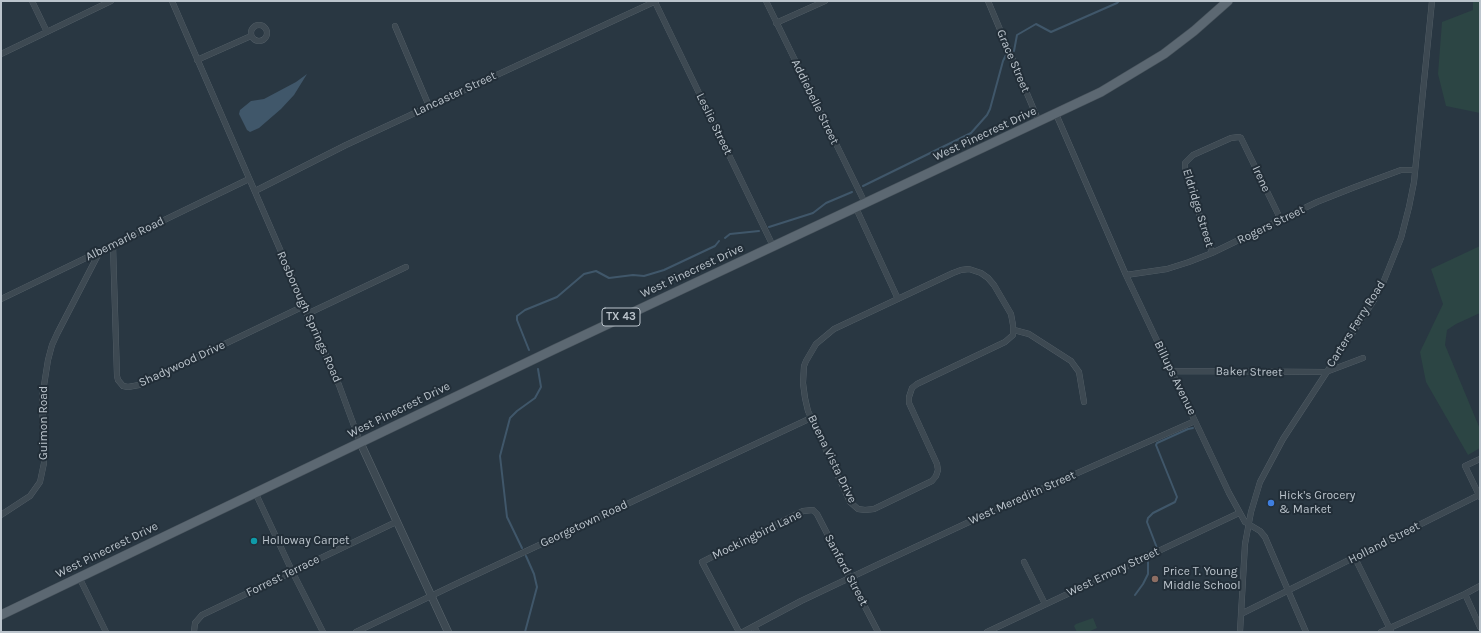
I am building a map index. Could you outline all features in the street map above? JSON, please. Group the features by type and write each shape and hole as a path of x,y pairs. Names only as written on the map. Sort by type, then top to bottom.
{"main road":[{"name":"West Pinecrest Drive","path":"1,615 360,442 1101,92 1142,68 1194,31 1224,2"}],"street":[{"path":"32,1 47,32"},
{"path":"1,54 111,1"},
{"name":"Rosborough Springs Road","path":"172,1 340,389 360,442 448,632"},
{"name":"Lancaster Street","path":"255,192 346,145 656,1"},
{"name":"Leslie Street","path":"656,1 773,246"},
{"name":"Addiebelle Street","path":"766,1 865,203"},
{"path":"776,23 824,1"},
{"name":"Grace Street","path":"988,1 1039,122"},
{"name":"Carters Ferry Road","path":"1240,632 1244,556 1248,524 1260,482 1282,439 1374,300 1389,269 1406,223 1415,170 1432,1"},
{"path":"395,26 429,106"},
{"path":"197,60 251,36"},
{"name":"Billups Avenue","path":"1056,114 1126,275 1239,513 1248,524 1260,531 1265,537 1306,632"},
{"name":"Irene","path":"1185,163 1193,155 1231,138 1241,138 1281,220"},
{"name":"Eldridge Street","path":"1185,163 1185,170 1212,253"},
{"name":"Rogers Street","path":"1126,275 1167,269 1189,262 1212,253 1317,202 1401,170 1415,170"},
{"name":"Albemarle Road","path":"1,299 249,179"},
{"path":"856,208 898,299"},
{"name":"Shadywood Drive","path":"113,245 117,376 120,384 124,386 128,387 139,385 304,306"},
{"name":"Guimon Road","path":"1,515 30,496 40,482 44,463 42,398 50,352 57,334 100,251"},
{"path":"307,314 406,267"},
{"name":"Buena Vista Drive","path":"965,269 977,270 991,281 1004,301 1011,314 1014,330 1011,338 1005,342 917,384 912,388 909,403 937,464 938,473 932,481 874,509 861,510 850,502 811,418 805,398 803,376 804,366 812,350 821,339 834,328 898,299 957,271 965,269"},
{"path":"1014,330 1029,334 1071,361 1079,372 1084,402"},
{"path":"1326,372 1363,358"},
{"name":"Baker Street","path":"1172,371 1326,372"},
{"name":"Georgetown Road","path":"356,632 811,418"},
{"name":"West Meredith Street","path":"743,632 801,601 1005,506 1195,421"},
{"path":"1480,459 1465,466 1480,496"},
{"path":"255,492 292,572 323,632"},
{"name":"Holland Street","path":"1241,614 1480,496"},
{"name":"Sanford Street","path":"813,510 817,514 878,632"},
{"name":"Mockingbird Lane","path":"739,632 702,562 803,511 813,510"},
{"name":"West Emory Street","path":"987,632 1239,513"},
{"name":"Forrest Terrace","path":"194,632 194,623 202,615 396,522"},
{"path":"1355,558 1391,630"},
{"path":"1024,562 1045,604"},
{"path":"79,577 106,632"},
{"path":"1381,632 1391,630 1480,586"},
{"path":"1465,594 1480,627"},
{"path":"754,626 757,632"}],"green space":[{"path":"1473,1 1480,1 1480,113 1446,106 1438,74 1442,22 1473,10"},
{"path":"1480,246 1480,313 1456,324 1447,330 1445,345 1480,429 1480,448 1468,455 1426,382 1420,352 1443,304 1431,269"},
{"path":"1093,618 1097,628 1088,632 1077,632 1074,626 1076,624"}],"water":[{"path":"307,74 294,95 281,109 259,128 250,132 247,130 239,114 240,110 251,101 264,99 296,82"}],"waterway":[{"path":"1014,51 1017,35 1036,24 1051,32 1119,1"},
{"path":"863,186 971,133 987,115 990,109 1006,55"},
{"path":"769,227 813,213 826,203 852,192"},
{"path":"725,238 730,234 759,231"},
{"path":"529,350 517,320 517,316 525,310 557,297 584,274 596,271 609,278 633,275 644,276 664,270 715,246 719,241"},
{"path":"522,548 507,517 500,456 510,418 535,398 541,387 538,369"},
{"path":"1145,554 1157,548 1147,522 1148,518 1153,513 1175,502 1177,497 1156,445 1157,443 1193,428"},
{"path":"525,632 537,587 534,574 526,556"},
{"path":"1135,595 1148,574 1148,561"}],"place":[{"name":"Hick's Grocery & Market","path":"1271,503"},
{"name":"Holloway Carpet","path":"254,541"},
{"name":"Price T. Young Middle School","path":"1155,579"}]}
